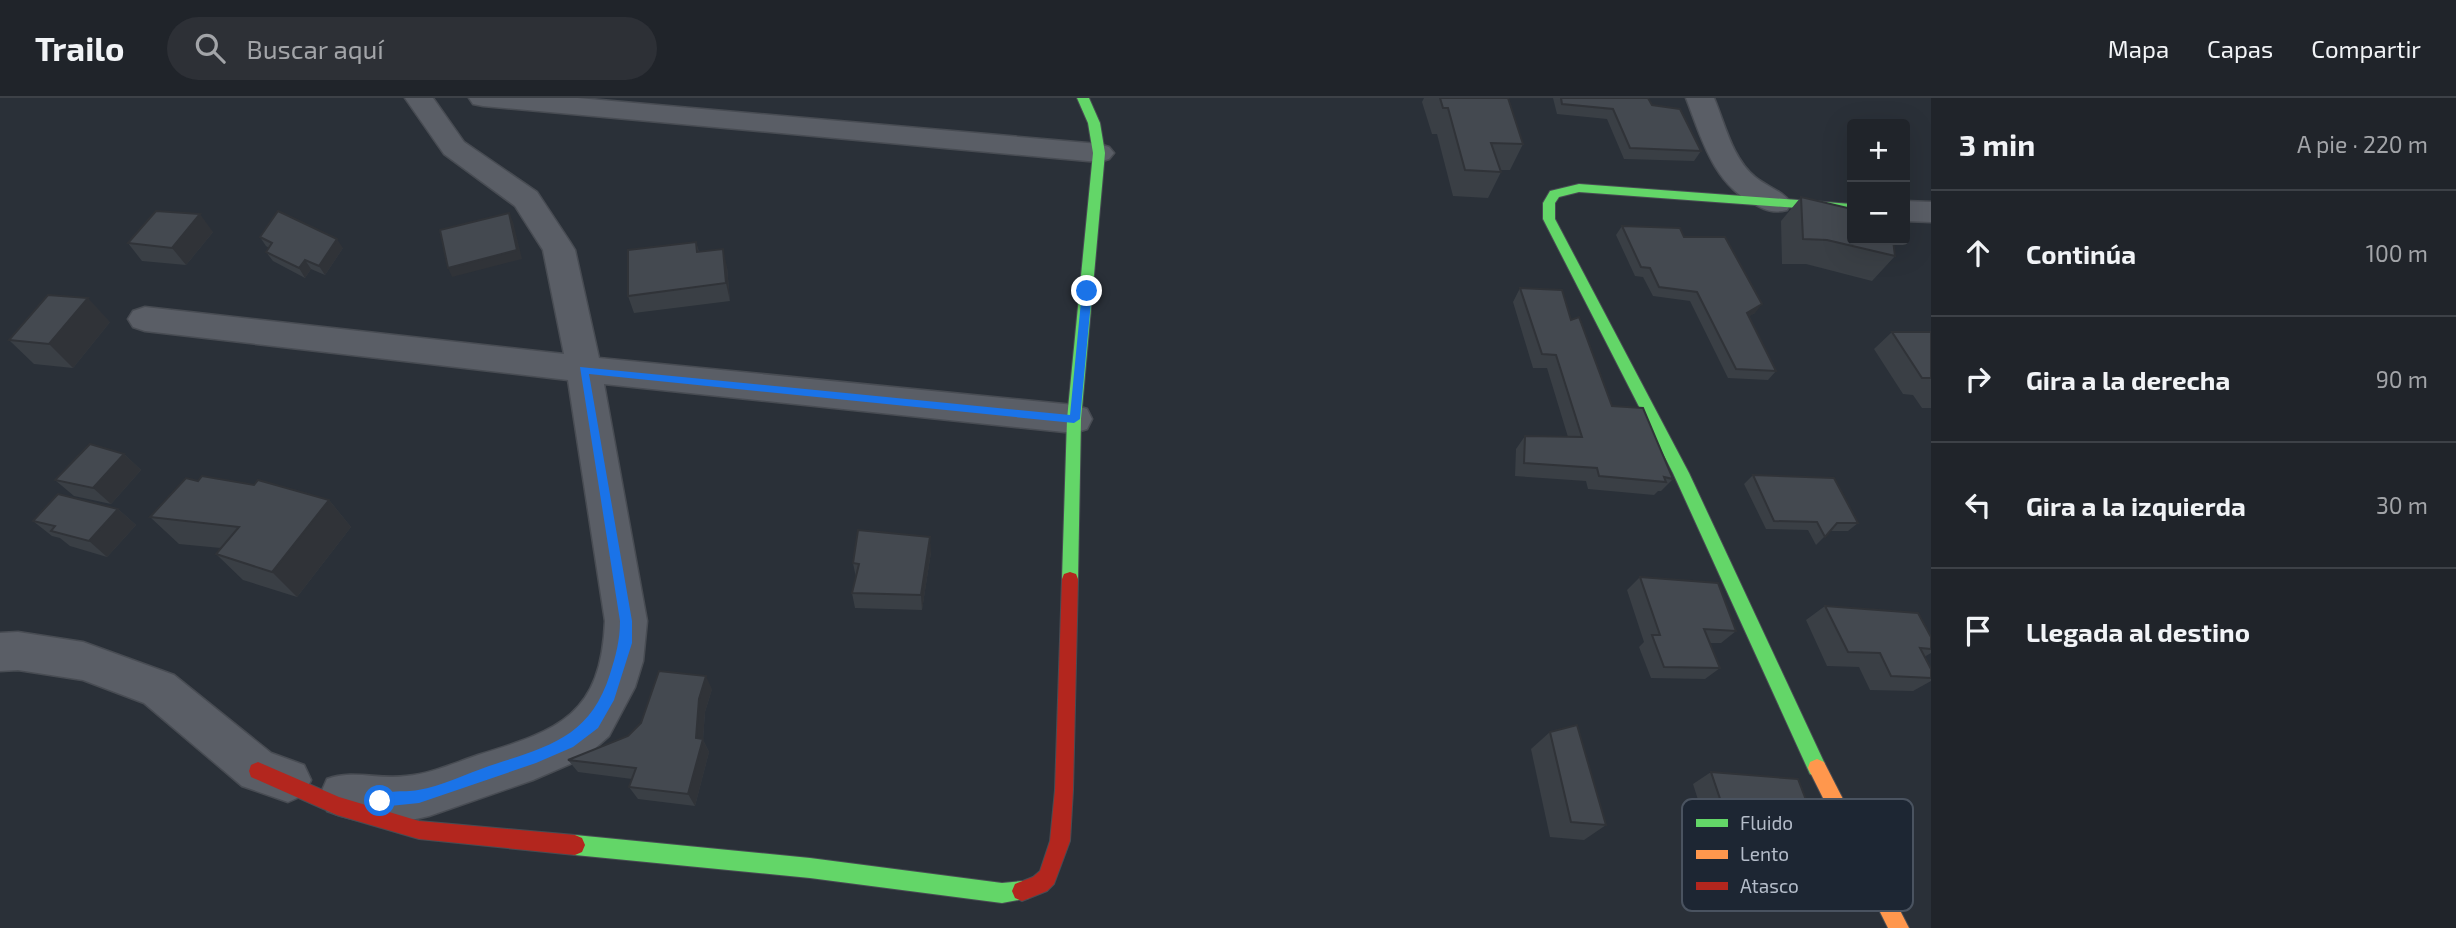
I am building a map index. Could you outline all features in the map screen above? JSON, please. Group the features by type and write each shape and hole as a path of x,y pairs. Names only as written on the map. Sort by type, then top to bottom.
{"street":[{"path":"258,771 334,793 380,801 419,797 536,757 568,742 593,723 610,696 621,667 626,643 626,621 583,369 559,250 526,199 454,148 419,98"},
{"path":"483,98 683,107 1099,153"},
{"path":"0,652 18,651 83,661 159,688 258,771 301,794 370,818 419,830 810,867 1002,893 1041,884 1051,874 1058,848 1064,790 1074,419 1099,153 1094,123 1083,98"},
{"path":"1700,98 1732,173 1749,190 1776,203"},
{"path":"1831,799 1681,473 1549,219 1548,207 1550,196 1558,190 1579,188 1847,208"},
{"path":"1910,211 1931,212"},
{"path":"145,319 583,369 1074,419"},
{"path":"1890,911 1899,928"}],"building":[{"path":"1440,98 1508,98 1523,144 1491,143 1501,172 1465,170 1448,108 1443,108"},
{"path":"1561,98 1648,98 1652,105 1680,109 1701,151 1630,148 1613,109 1562,104"},
{"path":"1801,197 1847,208 1847,245 1803,239"},
{"path":"156,211 200,214 172,248 128,243"},
{"path":"278,211 337,239 319,266 305,260 299,268 266,252 272,243 260,237"},
{"path":"509,213 517,250 448,268 440,230"},
{"path":"1622,226 1680,228 1684,237 1725,237 1762,304 1747,313 1776,371 1736,369 1697,292 1659,287 1650,268 1641,267"},
{"path":"696,242 697,252 723,249 726,283 628,296 628,250"},
{"path":"1848,245 1894,245 1895,256"},
{"path":"1520,288 1562,290 1571,320 1579,317 1612,406 1643,408 1673,479 1664,477 1666,482 1599,476 1597,468 1524,463 1525,436 1582,437 1556,355 1542,354"},
{"path":"48,295 88,298 49,344 9,340"},
{"path":"1892,332 1931,332 1931,378 1922,378"},
{"path":"90,444 124,454 93,488 55,480"},
{"path":"1753,475 1834,478 1858,523 1837,523 1825,537 1817,522 1774,521"},
{"path":"202,476 254,485 258,480 329,500 272,572 216,554 239,527 150,517 186,478 198,481"},
{"path":"58,494 118,509 89,541 51,531 55,526 33,521"},
{"path":"858,530 930,537 921,595 852,593 859,564 853,563"},
{"path":"1640,577 1718,583 1736,631 1704,629 1720,668 1664,667 1652,635 1660,635"},
{"path":"1825,606 1918,613 1931,637 1931,649 1920,648 1931,669 1931,678 1891,676 1880,653 1848,652"},
{"path":"659,671 706,676 699,699 696,738 703,739 688,794 629,787 636,768 568,760 628,736 641,723"},
{"path":"1577,725 1606,825 1571,822 1550,732"},
{"path":"1711,772 1798,779 1806,799 1720,799"}],"traffic: fast":[{"path":"1070,579 1074,419 1099,153 1094,123 1083,98"},
{"path":"1817,768 1681,473 1549,219 1549,203 1554,194 1579,188 1847,208"},
{"path":"575,845 810,868 1002,893 1022,891"}],"traffic: slow":[{"path":"1817,768 1833,799"},
{"path":"1890,911 1899,928"}],"traffic: jam":[{"path":"1022,891 1040,884 1047,877 1060,841 1070,579"},
{"path":"258,771 337,806 419,830 575,845"}],"route":[{"path":"380,801 419,797 536,757 568,742 593,723 610,696 621,667 626,643 626,621 583,369 1074,419 1087,291"}]}
